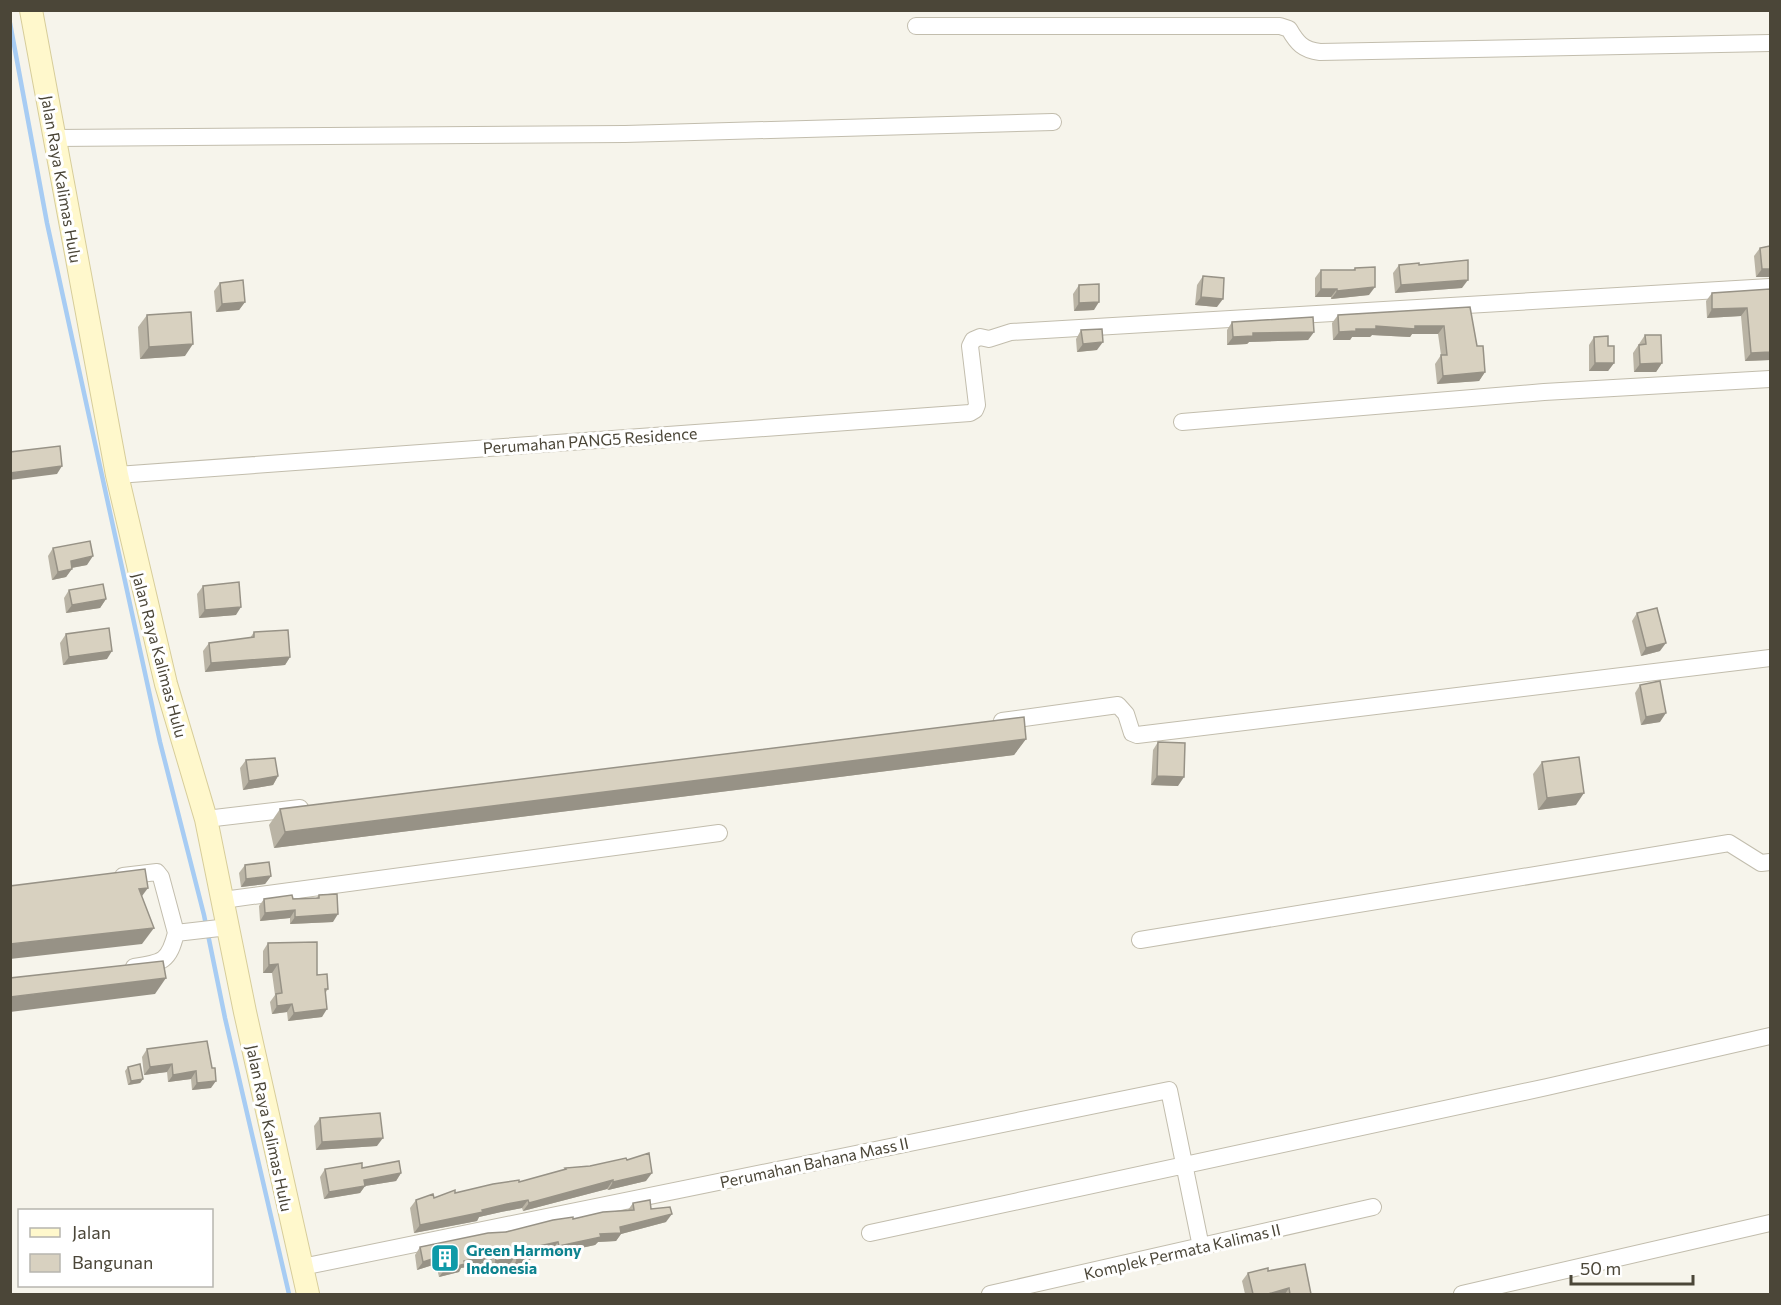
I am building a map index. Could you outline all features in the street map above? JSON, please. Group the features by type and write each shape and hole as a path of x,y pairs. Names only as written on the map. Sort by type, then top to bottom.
{"street":[{"name":"Jalan Raya Kalimas Hulu","path":"31,10 117,475 133,549 166,684 206,819 222,900 214,929 255,1056 308,1294"},
{"path":"916,26 1280,26 1289,29 1298,44 1308,51 1320,52 1770,43"},
{"path":"54,138 637,134 1053,122"},
{"name":"Perumahan PANG5 Residence","path":"117,475 970,413 978,405 970,346 973,340 980,337 989,339 1011,332 1770,287"},
{"path":"1182,422 1544,392 1770,379"},
{"path":"987,723 1118,705 1126,714 1130,731 1137,735 1770,658"},
{"path":"206,819 312,806"},
{"path":"222,900 719,833"},
{"path":"1140,940 1729,843 1761,863 1770,862"},
{"path":"102,879 157,872 161,877 176,933 171,952 166,958 147,965 113,969"},
{"path":"176,933 214,929"},
{"path":"870,1233 1770,1036"},
{"name":"Perumahan Bahana Mass II","path":"302,1267 1169,1090 1201,1247"},
{"name":"Komplek Permata Kalimas II","path":"990,1294 1373,1207"},
{"path":"1462,1294 1770,1224"}],"building":[{"path":"1770,246 1770,269 1762,269 1760,248"},
{"path":"1468,260 1468,280 1401,285 1399,265"},
{"path":"1375,267 1375,287 1337,291 1337,289 1321,289 1321,270 1355,270 1355,268"},
{"path":"1203,276 1224,278 1223,299 1201,297"},
{"path":"243,280 245,302 222,304 220,283"},
{"path":"1099,284 1099,302 1079,303 1079,285"},
{"path":"1770,289 1770,352 1751,353 1747,308 1712,309 1712,293"},
{"path":"1470,307 1477,346 1483,346 1485,372 1443,376 1441,355 1447,355 1444,326 1415,326 1415,329 1376,326 1376,329 1339,332 1338,315"},
{"path":"191,312 193,344 149,347 147,315"},
{"path":"1313,317 1314,332 1253,333 1253,336 1233,337 1232,322"},
{"path":"1102,329 1103,342 1083,344 1081,330"},
{"path":"1645,335 1661,335 1662,363 1640,364 1639,345 1646,344"},
{"path":"1608,336 1608,346 1614,346 1614,363 1595,363 1594,337"},
{"path":"60,446 62,466 10,473 10,452"},
{"path":"90,541 93,556 71,561 72,569 58,572 53,548"},
{"path":"239,582 241,607 205,610 203,586"},
{"path":"103,584 106,599 72,605 69,590"},
{"path":"1657,608 1666,643 1646,648 1637,613"},
{"path":"109,628 112,651 69,657 66,634"},
{"path":"288,630 290,657 211,663 209,643 254,637 254,632"},
{"path":"1660,681 1666,713 1646,717 1640,685"},
{"path":"1024,717 1026,739 285,832 280,809"},
{"path":"1158,742 1185,743 1184,777 1157,776"},
{"path":"1579,757 1584,793 1547,798 1542,762"},
{"path":"275,758 278,776 249,781 246,760"},
{"path":"269,862 271,876 246,879 245,865"},
{"path":"145,869 148,888 139,889 154,928 10,944 10,886"},
{"path":"337,894 338,914 295,917 295,910 265,913 264,899 292,895 293,899 319,898 319,895"},
{"path":"317,942 317,975 327,974 328,989 325,989 327,1009 294,1013 292,1004 277,1006 276,994 282,993 278,964 269,965 268,943"},
{"path":"163,961 166,978 10,997 10,978"},
{"path":"207,1041 212,1068 215,1068 216,1081 197,1083 196,1071 173,1075 172,1064 150,1067 147,1049"},
{"path":"140,1064 143,1079 131,1081 128,1067"},
{"path":"380,1113 383,1138 322,1142 320,1118"},
{"path":"649,1153 652,1173 613,1182 613,1180 529,1203 528,1200 507,1204 482,1210 483,1212 420,1225 416,1200 433,1194 434,1198 455,1190 455,1193 493,1184 519,1180 519,1182 565,1168 590,1166 626,1158 627,1160"},
{"path":"399,1161 401,1173 364,1180 365,1186 329,1192 325,1169 362,1163 362,1168"},
{"path":"650,1200 651,1209 670,1207 672,1214 620,1227 621,1233 600,1234 601,1237 559,1246 558,1242 534,1247 535,1252 517,1260 516,1255 496,1261 495,1255 464,1261 465,1264 445,1269 441,1256 423,1262 420,1247 488,1233 506,1232 553,1220 573,1217 573,1219 603,1212 634,1210 633,1203"},
{"path":"1305,1264 1311,1294 1290,1294 1289,1288 1268,1294 1253,1294 1248,1273 1268,1268 1268,1271"}],"waterway":[{"path":"10,23 47,223 160,742 204,915 225,1018 289,1294"}],"place":[{"name":"Green Harmony Indonesia","path":"445,1258"}]}
